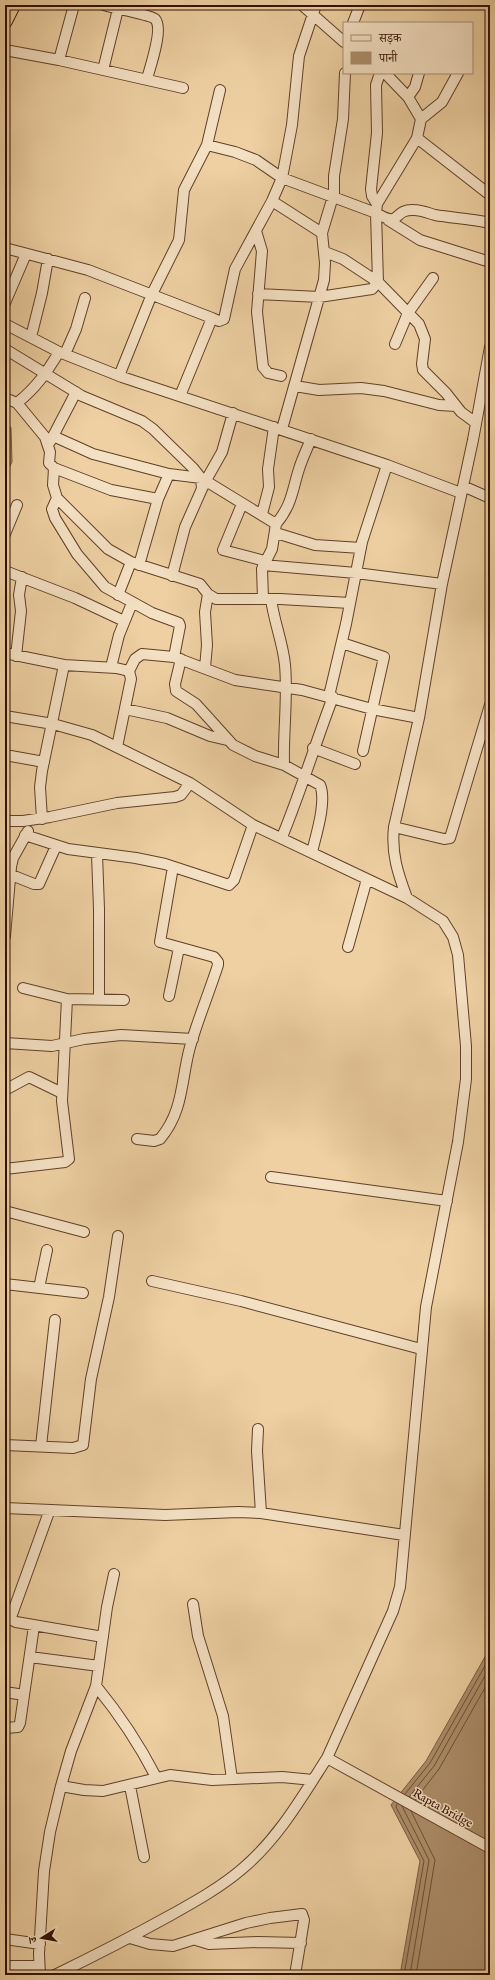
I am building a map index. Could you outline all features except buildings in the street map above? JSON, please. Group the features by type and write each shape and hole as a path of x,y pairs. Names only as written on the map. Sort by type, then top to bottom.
{"highway":[{"path":"5,21 13,5"}],"street":[{"path":"59,60 74,5"},
{"path":"104,5 151,16 157,23 158,33 147,80"},
{"path":"302,5 314,9 343,41"},
{"path":"353,22 360,5"},
{"path":"103,70 118,9"},
{"path":"5,248 88,270 212,318 222,320 226,315 236,269 272,202 282,178 292,125 300,56 314,9"},
{"path":"5,50 59,60 183,88"},
{"path":"262,514 269,486 268,469 278,428 295,386 324,280 322,233 333,197 334,176 342,119 345,74"},
{"path":"380,74 376,85 377,133 371,189 377,208 388,220 420,240 490,262"},
{"path":"386,74 408,97 421,119"},
{"path":"408,97 415,87 420,74"},
{"path":"258,294 319,297 372,289 378,282 377,208 417,138 421,119 442,102 457,74"},
{"path":"119,376 152,294 179,240 184,190 207,145 220,90"},
{"path":"417,138 490,195"},
{"path":"207,145 234,152 256,160 282,178 333,197 377,208"},
{"path":"272,202 322,233"},
{"path":"388,220 393,220 405,211 415,210 435,215 490,223"},
{"path":"256,231 262,251 257,323 263,367 268,373 281,376"},
{"path":"324,252 343,259 378,282 419,324 424,334 422,368 464,416 476,423"},
{"path":"5,303 26,254"},
{"path":"31,337 42,293 48,259"},
{"path":"395,344 408,313 433,278"},
{"path":"17,402 32,391 62,353 76,329 85,298"},
{"path":"180,396 212,318"},
{"path":"5,324 62,353 119,376 490,498"},
{"path":"407,898 396,870 393,840 394,827 419,718 442,584 476,423 486,398 490,347"},
{"path":"5,349 45,375 76,392 142,421 153,429 186,461 203,483"},
{"path":"295,386 319,390 361,388 384,391 438,405 456,406"},
{"path":"76,392 50,440 49,463 54,468 110,490 158,499"},
{"path":"5,398 17,402 50,440 93,454 203,483 262,514 276,528 315,545 361,548"},
{"path":"172,576 185,527 203,483 222,452 233,413"},
{"path":"284,765 286,687 284,650 261,576 264,563 272,550 276,528 293,496 299,470 311,439"},
{"path":"282,837 303,786 313,748 331,697 361,548 387,465"},
{"path":"54,468 53,485 57,498 108,549 135,564 200,584 208,594 216,599 267,599 350,603"},
{"path":"118,595 135,564 168,474"},
{"path":"57,498 53,506 53,512 77,554 97,580 105,587 132,603 152,613 179,623 178,658 175,684 176,691 196,704 217,726 227,740 241,750 284,765 320,785 322,794 319,822 312,852"},
{"path":"242,504 223,550 264,563 442,584"},
{"path":"5,534 17,505"},
{"path":"5,571 75,598 124,621"},
{"path":"16,656 21,611 19,596 22,577"},
{"path":"205,668 207,645 205,612 208,594"},
{"path":"111,667 124,621 132,603"},
{"path":"342,643 384,657 363,751"},
{"path":"5,654 64,665 111,667 130,671"},
{"path":"117,748 131,679 130,671 135,659 142,654 178,658 235,680 286,687 331,697 372,709 419,718"},
{"path":"5,936 8,870 25,835 37,819 44,762 64,665"},
{"path":"394,827 444,839 450,838 490,705"},
{"path":"125,709 167,718 210,736 227,740"},
{"path":"5,716 53,724 92,735 190,783 253,825 282,837 368,878 407,898 443,921 453,937 458,955 466,1046 466,1079 458,1142 426,1307 404,1535 404,1559 400,1587 393,1611 327,1758 291,1815 267,1845 242,1869 201,1898 130,1938 55,1975"},
{"path":"313,748 355,764"},
{"path":"5,755 44,762"},
{"path":"5,821 37,819 81,812 117,803 175,797 181,795 190,783"},
{"path":"25,835 56,846 97,854 144,859 229,885 234,880 253,825"},
{"path":"8,870 34,884 39,884 56,846"},
{"path":"97,854 99,909 99,1000"},
{"path":"137,1139 158,1140 163,1136 180,1102 193,1038 212,985 218,962 214,957 160,942 173,867"},
{"path":"348,947 368,878"},
{"path":"169,996 178,948"},
{"path":"23,988 67,999 124,1000"},
{"path":"5,1169 65,1162 69,1159 62,1093 67,999"},
{"path":"5,1043 52,1046 84,1039 121,1035 193,1038"},
{"path":"5,1090 29,1077 62,1093"},
{"path":"271,1178 447,1201"},
{"path":"5,1211 84,1232"},
{"path":"5,1445 73,1448 83,1445 91,1379 109,1297 118,1236"},
{"path":"39,1288 47,1250"},
{"path":"152,1281 241,1301 421,1349"},
{"path":"5,1284 83,1293"},
{"path":"41,1446 55,1320"},
{"path":"258,1429 257,1451 261,1513"},
{"path":"5,1508 49,1512 165,1515 261,1513 404,1535"},
{"path":"49,1512 8,1619 34,1626 103,1637"},
{"path":"5,1966 39,1970 44,1871 61,1786 96,1686 114,1574"},
{"path":"193,1604 201,1648 223,1716 232,1779"},
{"path":"5,1728 18,1727 34,1626"},
{"path":"30,1657 99,1666"},
{"path":"96,1686 120,1717 143,1752 156,1777"},
{"path":"5,1692 24,1695"},
{"name":"Rapta Bridge","path":"327,1758 490,1848"},
{"path":"61,1786 94,1791 130,1786 156,1777 170,1775 212,1780 282,1777 313,1780"},
{"path":"130,1786 144,1857"},
{"path":"130,1938 162,1946 178,1945 246,1923 299,1913 304,1916 295,1975"},
{"path":"5,1939 40,1944"},
{"path":"196,1940 209,1944 258,1942 301,1943"}],"water":[{"path":"5,418 11,428 12,462 5,476"},
{"path":"490,1648 490,1975 400,1975 420,1861 391,1805 426,1761"}]}
